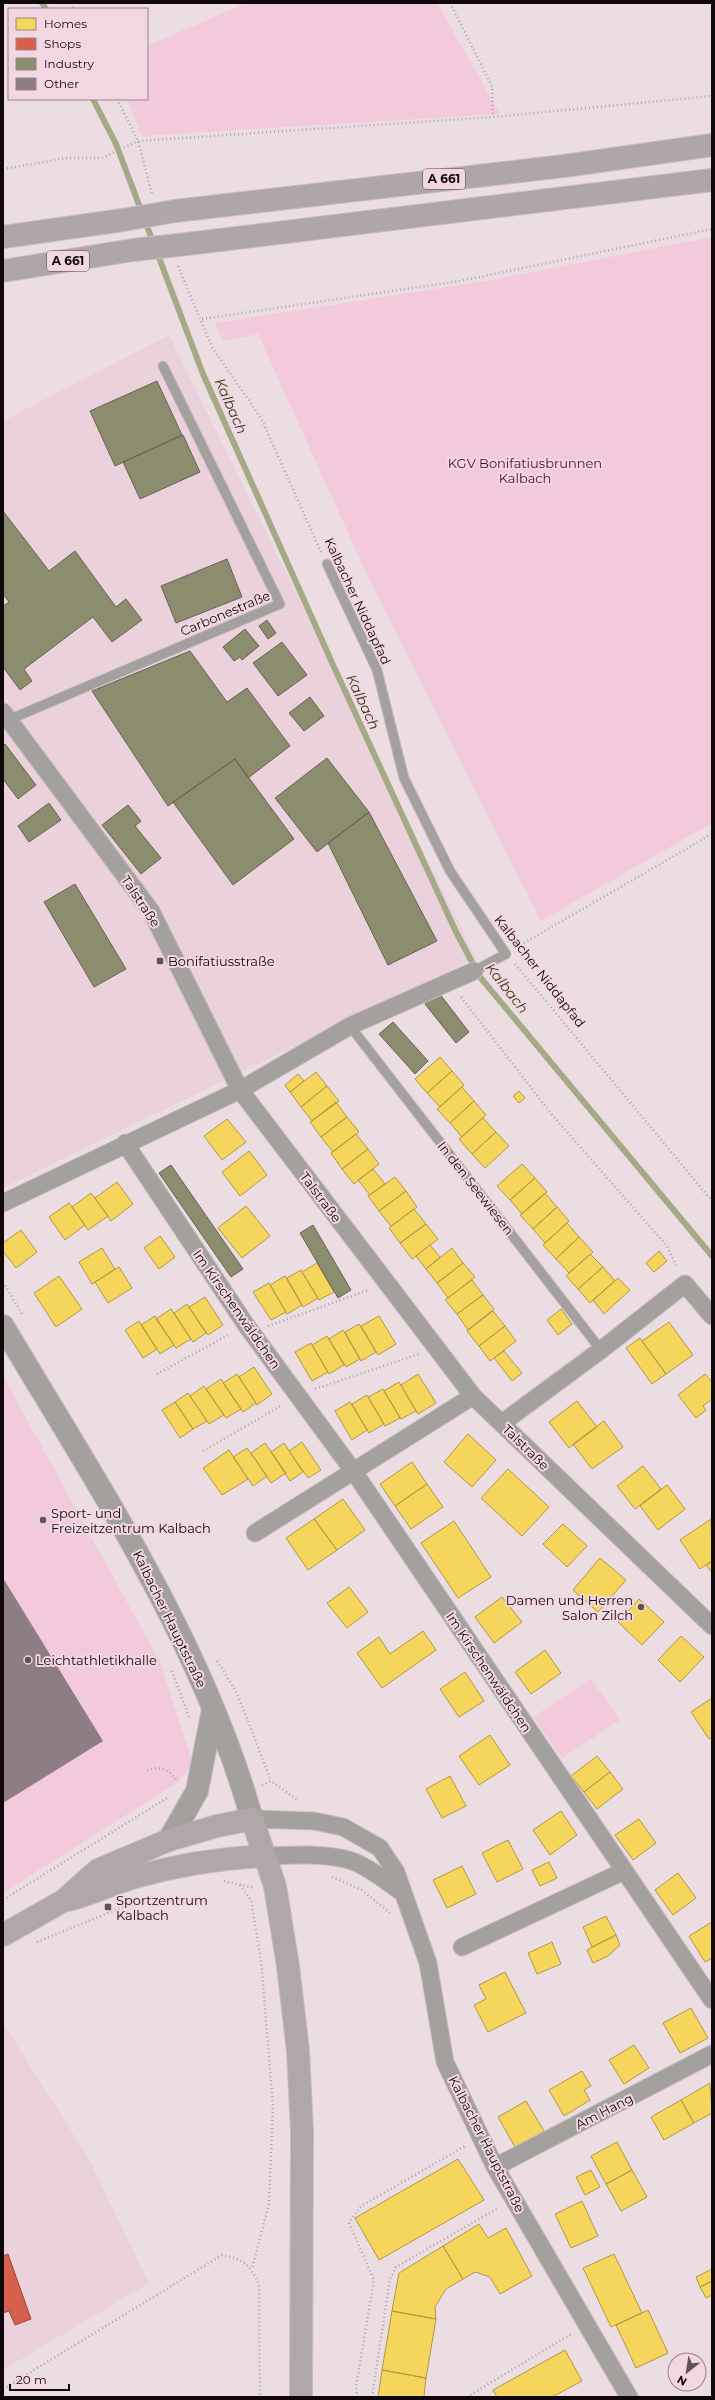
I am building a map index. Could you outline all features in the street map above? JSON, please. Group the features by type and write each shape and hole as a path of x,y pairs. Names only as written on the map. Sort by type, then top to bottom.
{"highway":[{"name":"A 661","path":"3,237 176,211 564,166 712,145"},
{"name":"A 661","path":"3,271 133,250 712,180"}],"main road":[{"path":"3,1935 63,1901 98,1870 169,1840 217,1826 252,1819"},
{"name":"Kalbacher Hauptstraße","path":"252,1819 275,1886 288,1966 298,2051 302,2131 301,2397"},
{"path":"63,1901 99,1892 135,1877 222,1858 264,1856"}],"street":[{"name":"Talstraße","path":"5,718 151,912 240,1090 473,1396 712,1626"},
{"path":"3,1203 125,1143 240,1090 350,1026 474,971"},
{"name":"Im Kirschenwäldchen","path":"125,1143 249,1329 354,1472 712,2000"},
{"path":"502,1423 601,1350 685,1284 712,1316"},
{"name":"Kalbacher Hauptstraße","path":"3,1326 133,1545 180,1634 213,1709 245,1793 252,1819 314,1821 343,1827 380,1848 396,1872 428,1963 445,2062 495,2167 629,2397"},
{"path":"255,1533 473,1396"},
{"path":"169,1840 197,1792 213,1709"},
{"path":"264,1856 308,1855 346,1859 378,1875 403,1893"},
{"path":"462,1947 624,1871"},
{"name":"Am Hang","path":"495,2167 712,2054"}],"lane":[{"name":"Carbonestraße","path":"5,718 280,604 163,366"},
{"name":"Kalbacher Niddapfad","path":"327,564 376,670 404,778 450,871 506,954"},
{"path":"474,971 506,954"},
{"name":"In den Seewiesen","path":"350,1026 601,1350"}],"path":[{"path":"450,3 492,86 493,117"},
{"path":"3,169 66,158 102,158 138,141 493,117 712,96"},
{"path":"117,100 119,104"},
{"name":"Kalbacher Niddapfad","path":"327,564 261,418 212,347 202,319 460,281 712,229"},
{"path":"506,954 712,834"},
{"name":"Kalbacher Niddapfad","path":"506,954 712,1201"},
{"path":"449,982 553,1116 667,1246 685,1284"},
{"path":"157,1374 249,1329 386,1283"},
{"path":"203,1451 297,1395 436,1348"},
{"path":"171,1668 191,1720"},
{"path":"147,1770 160,1767 169,1771 183,1788"},
{"path":"3,1900 171,1796"},
{"path":"325,1875 362,1890 391,1914"},
{"path":"216,1881 252,1888"},
{"path":"240,1885 251,1900 261,1960 273,2106 269,2204 252,2269"},
{"path":"32,1944 146,1897"},
{"path":"357,2397 356,2387 374,2280 349,2223 361,2206 480,2137"},
{"path":"372,2397 390,2279 396,2268 514,2198"},
{"path":"3,2389 222,2255 239,2258 252,2269 259,2284 260,2397"},
{"path":"468,2397 587,2324"}],"shaded area":[{"path":"169,335 476,958 3,1188 3,421"},
{"path":"3,2023 89,2159 149,2283 3,2370"}],"green space":[{"path":"246,3 437,3 500,114 142,136 127,100 148,100 148,46"},
{"name":"KGV Bonifatiusbrunnen Kalbach","path":"712,237 712,823 541,921 364,568 258,334 223,341 215,323 492,280"},
{"name":"Sport- und Freizeitzentrum Kalbach","path":"3,1376 161,1664 193,1765 175,1784 3,1893"},
{"path":"591,1679 620,1720 562,1758 533,1717"}],"building: Homes":[{"path":"440,1057 452,1071 427,1093 415,1079"},
{"path":"452,1071 464,1085 440,1107 427,1093"},
{"path":"316,1072 327,1086 301,1107 290,1092"},
{"path":"298,1074 304,1081 290,1092 285,1085"},
{"path":"327,1086 339,1101 312,1121 301,1107"},
{"path":"462,1087 474,1101 450,1123 437,1109"},
{"path":"519,1091 525,1098 519,1103 513,1096"},
{"path":"474,1101 486,1115 462,1137 450,1123"},
{"path":"336,1102 347,1117 321,1137 310,1122"},
{"path":"347,1117 359,1132 333,1152 321,1137"},
{"path":"483,1118 496,1132 472,1154 459,1139"},
{"path":"227,1119 246,1142 222,1160 204,1136"},
{"path":"496,1132 509,1146 485,1168 472,1154"},
{"path":"356,1134 368,1149 342,1169 331,1153"},
{"path":"368,1149 379,1164 354,1184 342,1169"},
{"path":"249,1151 267,1175 240,1196 222,1172"},
{"path":"522,1164 535,1178 510,1200 497,1186"},
{"path":"373,1169 385,1184 370,1195 358,1180"},
{"path":"395,1177 406,1191 379,1211 368,1196"},
{"path":"535,1178 547,1192 522,1214 510,1200"},
{"path":"117,1182 133,1204 111,1221 95,1198"},
{"path":"406,1191 417,1207 391,1226 379,1211"},
{"path":"91,1193 108,1216 88,1230 72,1207"},
{"path":"545,1193 557,1207 533,1229 520,1215"},
{"path":"69,1203 85,1225 65,1240 49,1217"},
{"path":"246,1206 270,1236 242,1258 218,1228"},
{"path":"557,1207 569,1221 545,1243 533,1229"},
{"path":"414,1209 426,1224 400,1243 389,1228"},
{"path":"567,1223 579,1237 556,1259 543,1245"},
{"path":"426,1224 438,1239 412,1259 400,1243"},
{"path":"21,1230 37,1252 16,1268 3,1251 3,1243"},
{"path":"160,1236 175,1257 159,1269 144,1248"},
{"path":"579,1237 593,1252 569,1273 556,1259"},
{"path":"430,1245 440,1257 426,1269 416,1256"},
{"path":"102,1248 115,1269 92,1284 79,1262"},
{"path":"452,1248 463,1263 437,1283 426,1269"},
{"path":"659,1251 667,1261 654,1272 646,1263"},
{"path":"590,1254 603,1267 578,1289 566,1276"},
{"path":"317,1263 334,1292 319,1300 302,1272"},
{"path":"463,1263 475,1277 448,1298 437,1283"},
{"path":"119,1267 132,1288 108,1303 95,1282"},
{"path":"603,1267 615,1281 590,1303 578,1289"},
{"path":"301,1270 318,1298 303,1307 287,1278"},
{"path":"59,1276 82,1309 56,1327 34,1293"},
{"path":"285,1276 302,1305 287,1314 270,1285"},
{"path":"618,1278 630,1290 604,1314 593,1300"},
{"path":"472,1280 483,1295 457,1314 445,1300"},
{"path":"269,1283 286,1312 271,1320 253,1292"},
{"path":"483,1295 494,1309 468,1330 457,1314"},
{"path":"205,1297 223,1325 208,1335 189,1307"},
{"path":"187,1304 206,1333 193,1342 174,1313"},
{"path":"171,1309 191,1339 176,1348 156,1319"},
{"path":"561,1309 572,1324 558,1335 547,1320"},
{"path":"493,1311 505,1326 479,1346 467,1331"},
{"path":"155,1316 174,1345 160,1354 141,1325"},
{"path":"379,1316 396,1344 378,1355 361,1326"},
{"path":"139,1321 157,1349 143,1358 125,1330"},
{"path":"669,1322 693,1355 666,1374 642,1341"},
{"path":"359,1324 376,1352 361,1361 345,1332"},
{"path":"505,1326 516,1341 490,1361 479,1346"},
{"path":"343,1330 360,1359 346,1367 329,1339"},
{"path":"327,1336 344,1365 329,1374 312,1345"},
{"path":"640,1338 666,1374 652,1384 626,1348"},
{"path":"311,1343 328,1372 312,1381 295,1352"},
{"path":"504,1351 522,1373 512,1381 494,1358"},
{"path":"254,1367 272,1394 257,1405 239,1377"},
{"path":"237,1374 256,1403 243,1412 223,1383"},
{"path":"418,1374 436,1403 418,1414 401,1385"},
{"path":"705,1374 712,1382 712,1399 703,1406 706,1410 696,1418 678,1395"},
{"path":"221,1379 241,1409 226,1418 206,1389"},
{"path":"399,1382 416,1411 401,1419 384,1391"},
{"path":"204,1386 224,1415 209,1424 190,1396"},
{"path":"383,1389 400,1418 385,1426 368,1397"},
{"path":"188,1393 207,1421 193,1429 175,1402"},
{"path":"367,1395 384,1424 369,1433 352,1404"},
{"path":"577,1401 597,1427 569,1448 549,1422"},
{"path":"175,1402 193,1429 180,1438 162,1410"},
{"path":"350,1402 367,1430 352,1440 335,1411"},
{"path":"604,1421 623,1447 592,1469 573,1444"},
{"path":"468,1434 496,1460 472,1487 444,1462"},
{"path":"302,1442 321,1470 308,1478 289,1451"},
{"path":"265,1443 286,1473 271,1483 251,1453"},
{"path":"284,1443 303,1472 290,1481 271,1452"},
{"path":"247,1448 267,1476 253,1486 233,1457"},
{"path":"229,1450 248,1479 222,1495 203,1468"},
{"path":"412,1462 427,1484 395,1506 380,1484"},
{"path":"643,1466 661,1489 635,1509 617,1486"},
{"path":"508,1469 549,1507 522,1536 481,1498"},
{"path":"427,1484 443,1507 411,1529 395,1506"},
{"path":"667,1485 685,1509 658,1530 640,1506"},
{"path":"343,1499 365,1530 337,1550 314,1519"},
{"path":"314,1519 337,1550 308,1570 286,1538"},
{"path":"711,1519 712,1561 700,1569 680,1540"},
{"path":"454,1521 491,1577 458,1598 421,1543"},
{"path":"563,1524 587,1546 567,1567 543,1544"},
{"path":"600,1558 626,1580 598,1612 573,1590"},
{"path":"712,1561 712,1573 706,1565"},
{"path":"349,1587 368,1612 347,1628 327,1603"},
{"path":"502,1597 522,1622 494,1643 475,1617"},
{"path":"639,1599 664,1622 642,1645 618,1622"},
{"path":"423,1631 436,1650 382,1688 357,1653 379,1637 390,1654"},
{"path":"681,1636 704,1657 680,1682 658,1660"},
{"path":"545,1650 561,1673 531,1694 515,1672"},
{"path":"465,1672 484,1701 459,1717 440,1689"},
{"path":"712,1698 712,1737 709,1739 691,1712"},
{"path":"490,1735 510,1765 479,1785 459,1756"},
{"path":"597,1756 610,1772 584,1792 571,1776"},
{"path":"610,1772 623,1789 597,1809 584,1792"},
{"path":"450,1776 466,1806 442,1818 426,1789"},
{"path":"561,1811 577,1835 550,1855 533,1830"},
{"path":"639,1819 656,1843 633,1860 615,1835"},
{"path":"508,1840 523,1869 497,1882 482,1853"},
{"path":"549,1862 557,1878 540,1886 532,1870"},
{"path":"462,1866 476,1894 447,1908 433,1880"},
{"path":"678,1873 696,1898 673,1915 655,1890"},
{"path":"606,1916 616,1935 592,1947 583,1927"},
{"path":"712,1922 712,1958 705,1962 689,1936"},
{"path":"616,1935 620,1945 608,1956 593,1963 587,1950"},
{"path":"552,1942 561,1964 537,1974 528,1953"},
{"path":"505,1972 526,2013 488,2032 474,2005 486,1999 479,1985"},
{"path":"691,2008 708,2038 680,2053 663,2023"},
{"path":"634,2045 649,2068 624,2084 609,2060"},
{"path":"582,2071 591,2086 584,2090 590,2100 564,2116 549,2090"},
{"path":"710,2083 712,2113 694,2123 681,2100"},
{"path":"681,2100 694,2123 664,2140 651,2117"},
{"path":"526,2101 544,2131 515,2147 498,2117"},
{"path":"617,2142 632,2170 606,2184 591,2156"},
{"path":"458,2159 484,2200 379,2260 355,2218"},
{"path":"591,2170 600,2187 585,2195 576,2177"},
{"path":"632,2170 647,2197 621,2211 606,2184"},
{"path":"582,2201 598,2236 571,2248 555,2214"},
{"path":"479,2224 488,2238 506,2228 532,2276 500,2294 490,2277 475,2272 463,2279 443,2246"},
{"path":"443,2246 463,2279 446,2289 435,2307 436,2319 392,2311 399,2273"},
{"path":"614,2254 642,2313 611,2327 583,2268"},
{"path":"712,2269 712,2281 700,2287 696,2277"},
{"path":"712,2281 712,2295 706,2298 700,2287"},
{"path":"648,2310 667,2353 636,2368 616,2325"},
{"path":"392,2311 436,2319 426,2378 382,2370"},
{"path":"565,2350 582,2381 552,2397 497,2397 493,2390"},
{"path":"382,2370 426,2378 424,2397 378,2397"}],"building: Shops":[{"path":"8,2254 31,2319 15,2325 9,2311 3,2313 3,2256"}],"building: Industry":[{"path":"157,381 182,435 115,466 90,411"},
{"path":"183,435 200,472 140,499 123,462"},
{"path":"3,511 49,571 75,551 116,607 126,599 142,620 112,642 93,617 24,669 32,681 20,690 3,667 3,606 9,602 3,594"},
{"path":"227,559 242,597 176,623 161,586"},
{"path":"267,620 276,633 268,639 259,626"},
{"path":"245,629 259,646 242,660 240,657 234,661 223,647"},
{"path":"282,642 307,675 278,696 253,663"},
{"path":"190,651 227,702 247,688 290,746 248,778 235,759 168,806 92,691"},
{"path":"310,697 324,716 304,731 289,713"},
{"path":"5,744 36,785 18,799 3,779 3,746"},
{"path":"327,758 369,812 317,852 275,798"},
{"path":"235,759 294,839 233,885 173,802"},
{"path":"49,803 61,820 29,842 18,826"},
{"path":"128,805 141,821 135,826 161,858 141,874 102,825"},
{"path":"369,812 437,941 388,965 328,843"},
{"path":"75,884 126,969 94,987 44,902"},
{"path":"439,993 469,1032 456,1043 425,1004"},
{"path":"393,1022 428,1061 415,1074 379,1034"},
{"path":"171,1165 243,1269 231,1277 159,1173"},
{"path":"313,1225 351,1290 338,1298 300,1233"}],"building: Other":[{"name":"Leichtathletikhalle","path":"3,1578 103,1741 3,1803"}],"waterway":[{"name":"Kalbach","path":"42,3 45,8"},
{"name":"Kalbach","path":"94,100 116,144 203,374 334,667 456,932 480,977 712,1256"}],"place":[{"name":"Bonifatiusstraße","path":"160,961"},
{"name":"Sport- und Freizeitzentrum Kalbach","path":"43,1520"},
{"name":"Damen und Herren Salon Zilch","path":"641,1607"},
{"name":"Leichtathletikhalle","path":"28,1660"},
{"name":"Sportzentrum Kalbach","path":"108,1907"}]}
